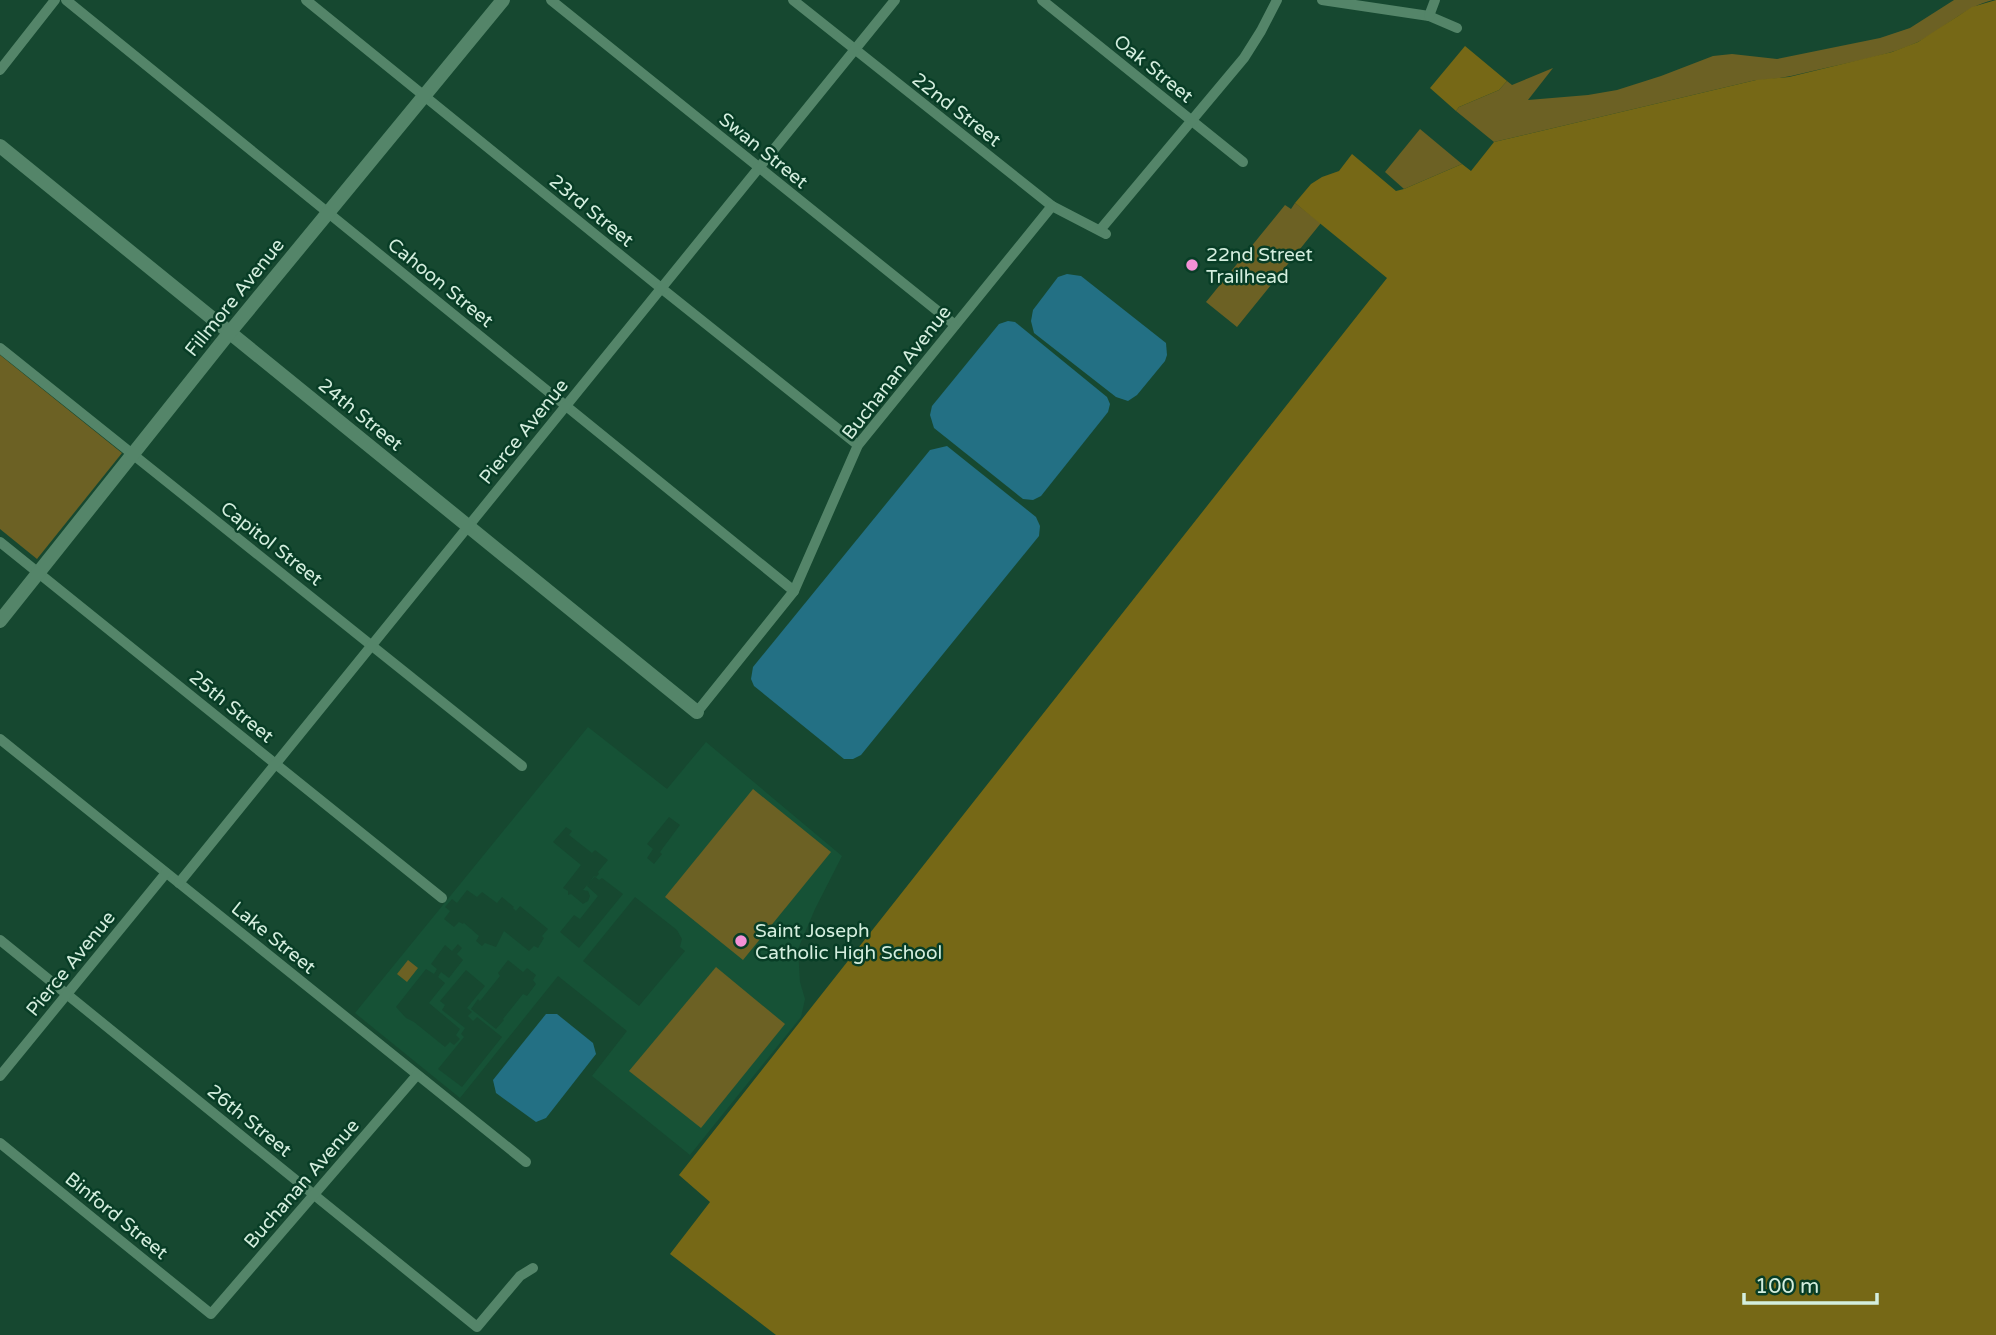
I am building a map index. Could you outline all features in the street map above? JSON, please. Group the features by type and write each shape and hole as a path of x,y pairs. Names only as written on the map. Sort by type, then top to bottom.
{"street":[{"path":"0,70 55,0"},
{"name":"Cahoon Street","path":"65,0 794,591"},
{"name":"23rd Street","path":"306,0 858,445"},
{"name":"Fillmore Avenue","path":"0,621 327,212 503,0"},
{"name":"Swan Street","path":"551,0 955,325"},
{"name":"22nd Street","path":"793,0 1052,206 1103,232 1192,121"},
{"name":"Pierce Avenue","path":"179,883 895,0"},
{"name":"Oak Street","path":"1042,0 1243,162"},
{"path":"1192,121 1244,58 1276,0"},
{"path":"1322,0 1429,16 1457,28"},
{"path":"1429,16 1435,0"},
{"name":"24th Street","path":"0,146 697,712"},
{"name":"Buchanan Avenue","path":"697,712 794,591 858,445 1052,206"},
{"name":"Capitol Street","path":"0,348 522,766"},
{"name":"25th Street","path":"0,542 442,898"},
{"name":"Lake Street","path":"0,738 526,1162"},
{"name":"Pierce Avenue","path":"0,1076 166,873"},
{"name":"26th Street","path":"0,940 477,1327 520,1276 533,1268"},
{"name":"Buchanan Avenue","path":"211,1314 417,1074"},
{"name":"Binford Street","path":"0,1143 211,1314"}],"shaded area":[{"path":"1954,0 1993,0 1963,13 1918,42 1886,54 1775,79 1756,80 1494,142 1456,111 1459,107 1499,90 1507,81 1512,85 1553,68 1528,100 1617,90 1713,56 1732,54 1777,59 1880,38 1910,28"},
{"path":"1996,0 1996,1335 776,1335 670,1254 710,1202 679,1175 1387,278 1295,203 1311,184 1339,171 1352,154 1396,191 1404,189 1462,164 1471,171 1494,142 1756,80 1789,77 1892,52 1918,42 1972,7"},
{"path":"1465,46 1507,81 1499,90 1459,107 1456,111 1430,88"},
{"path":"1420,129 1462,164 1404,189 1385,172"},
{"path":"1295,203 1321,223 1237,327 1206,302 1285,205 1291,209"},
{"path":"0,355 122,453 37,559 0,529"},
{"name":"Saint Joseph Catholic High School","path":"588,727 667,789 706,742 842,856 798,949 800,982 805,999 801,1017 690,1155 592,1076 627,1031 558,976 460,1098 355,1013","holes":["669,817 680,825 654,864 647,858 653,849 647,844","566,827 572,831 569,835 592,853 595,850 608,860 596,877 599,880 602,878 623,894 579,948 560,932 574,915 580,919 598,896 587,886 590,882 583,890 588,891 590,896 583,904 571,894 568,895 568,891 563,888 581,865 553,842","467,890 477,897 482,892 497,903 502,897 516,911 520,906 548,929 538,948 534,946 529,951 504,931 496,947 485,943 482,946 476,941 479,936 464,923 459,922 454,927 444,919 450,911 445,907 452,899 457,903","635,897 677,930 682,939 680,947 685,951 639,1006 583,961","458,944 462,948 457,954 463,960 449,978 441,972 438,977 445,983 429,1003 460,1029 456,1035 460,1039 454,1045 450,1042 445,1047 406,1018 396,1007 426,969 434,974 437,969 431,964 445,945 452,951","508,960 523,972 527,968 536,975 533,980 536,984 527,996 523,994 496,1029 471,1009 500,976 498,973","466,970 485,986 467,1008 472,1012 468,1016 473,1021 477,1017 502,1037 462,1087 438,1069 464,1037 461,1034 465,1028 442,1010 445,1005 440,1001"]},
{"path":"753,789 831,852 743,960 665,897"},
{"path":"408,960 418,968 407,982 397,974"},
{"path":"716,967 785,1024 701,1128 629,1071"}],"water":[{"path":"1067,274 1081,276 1166,343 1165,361 1137,395 1128,401 1116,397 1034,333 1031,321 1033,310 1058,277"},
{"path":"1015,322 1107,397 1110,404 1108,412 1041,496 1033,500 1023,499 934,428 930,415 932,406 999,324"},
{"path":"947,446 1036,517 1040,526 1039,536 861,755 844,759 754,686 751,679 753,667 930,450"},
{"path":"546,1014 557,1014 593,1043 596,1054 546,1118 536,1122 496,1093 493,1080"}],"place":[{"name":"22nd Street Trailhead","path":"1192,265"},
{"name":"Saint Joseph Catholic High School","path":"741,941"}]}
